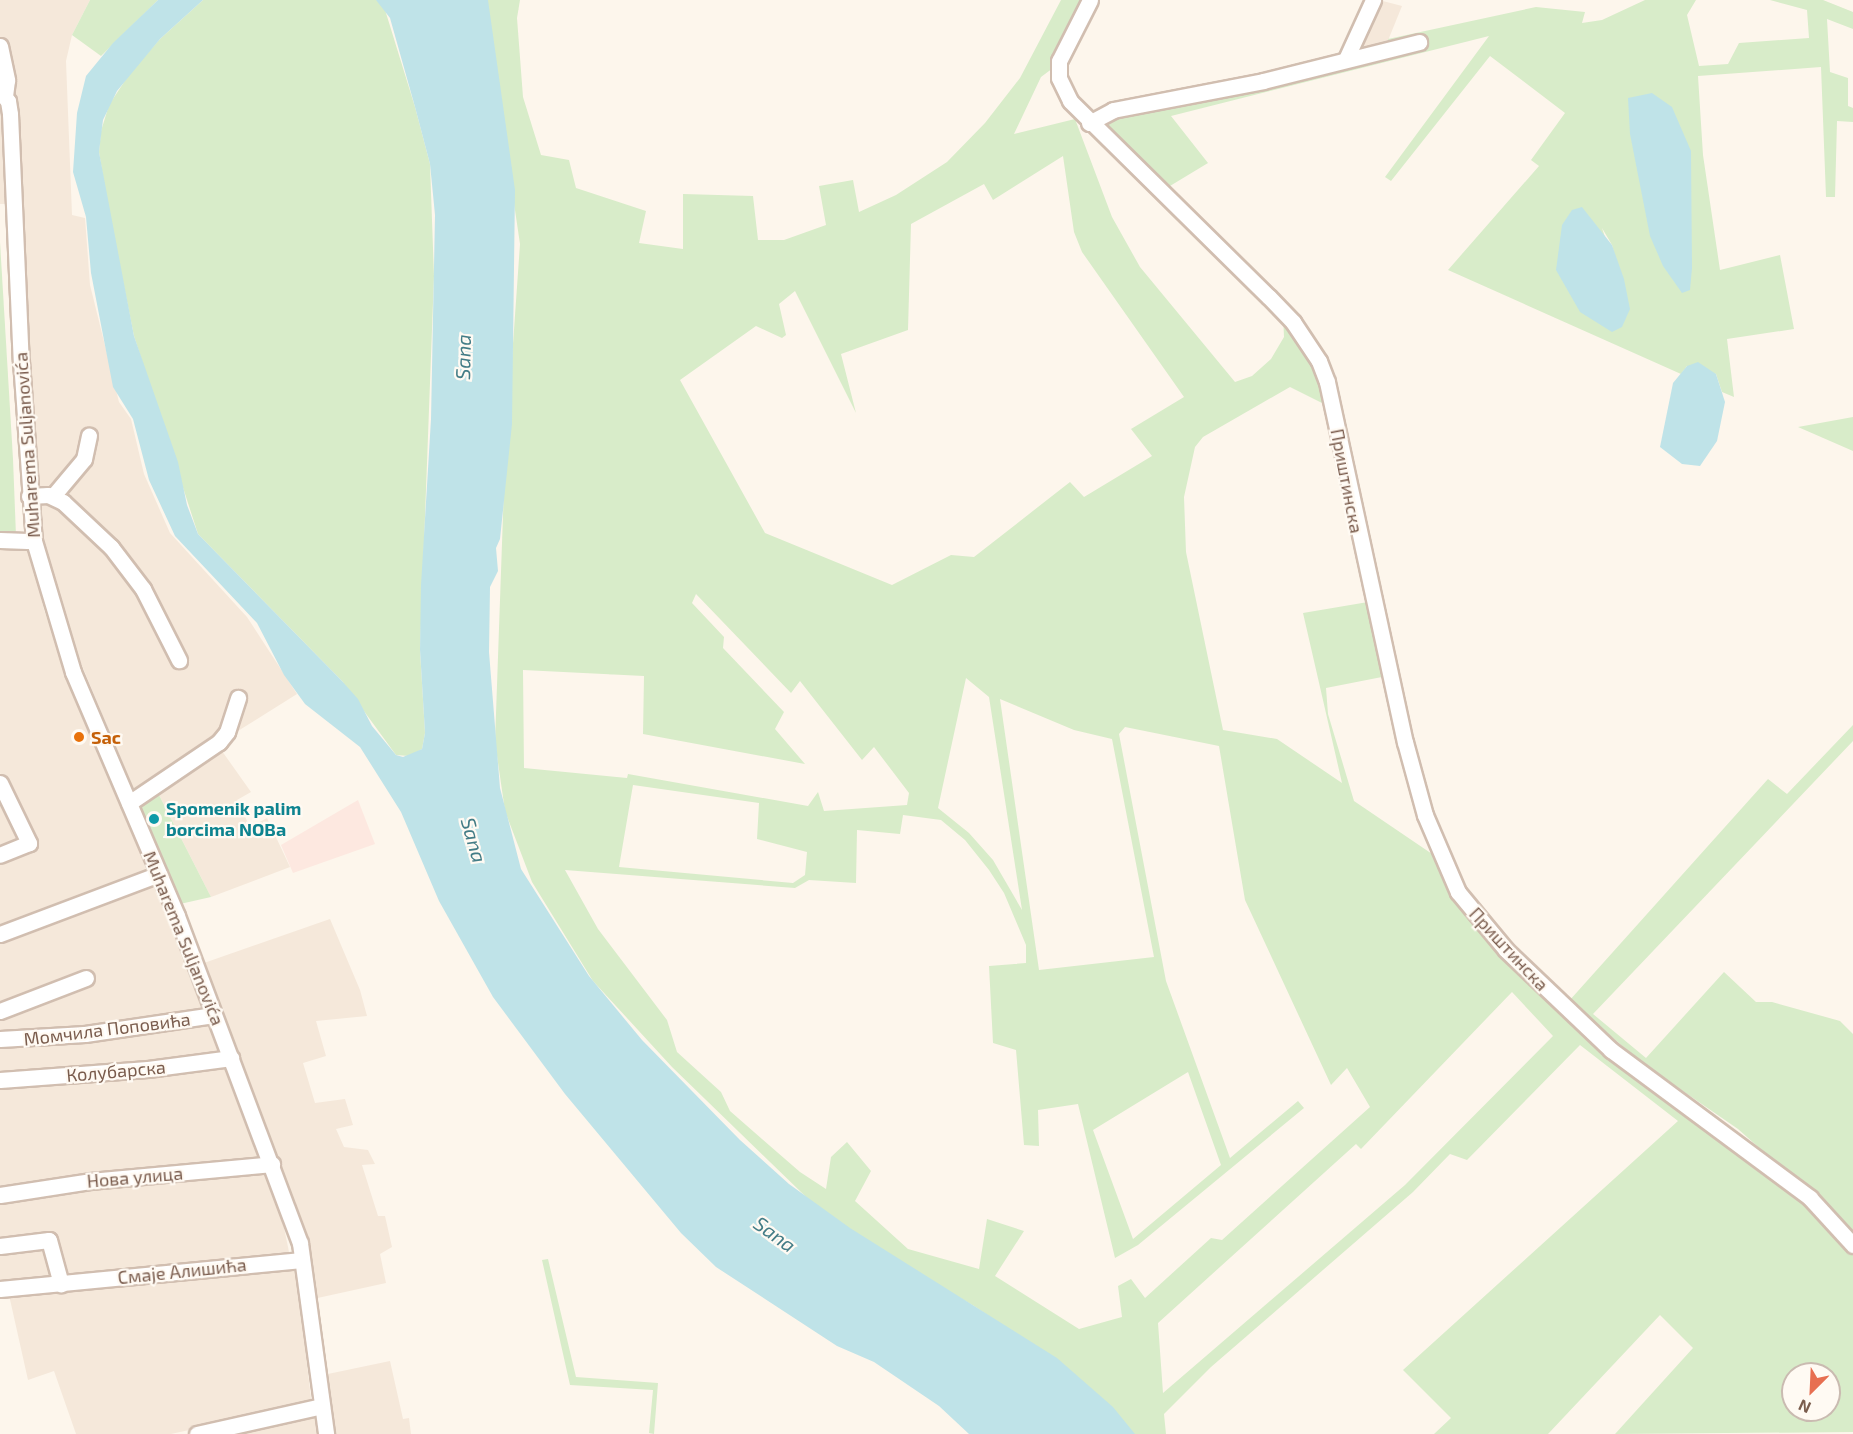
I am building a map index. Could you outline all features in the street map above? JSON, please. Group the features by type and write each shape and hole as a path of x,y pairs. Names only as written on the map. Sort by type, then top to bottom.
{"street":[{"name":"Приштинска","path":"1090,0 1066,41 1058,69 1062,88 1089,123 1293,322 1319,361 1327,382 1405,742 1441,859 1458,892 1481,923 1573,1016 1643,1075 1810,1198 1853,1245"},
{"path":"1347,59 1374,0"},
{"path":"1089,123 1113,110 1224,90 1419,42"},
{"name":"Muharema Suljanovića","path":"0,46 7,80 3,94 10,114 29,496 34,541 73,672 159,874 272,1164 302,1260 326,1434"},
{"path":"53,496 84,459 88,436"},
{"path":"29,496 53,496 89,525 129,568 179,660"},
{"path":"0,540 34,541"},
{"path":"129,802 219,742 227,732 238,698"},
{"path":"0,783 29,843 0,855"},
{"path":"0,934 159,874"},
{"name":"Момчила Поповића","path":"0,1011 86,978"},
{"name":"Момчила Поповића","path":"0,1039 85,1034 214,1015"},
{"name":"Колубарска","path":"0,1080 147,1069 231,1058"},
{"name":"Нова улица","path":"0,1195 90,1181 272,1164"},
{"path":"0,1246 49,1240 62,1284"},
{"name":"Смаје Алишића","path":"0,1289 302,1260"},
{"path":"197,1434 322,1406"}],"shaded area":[{"path":"0,0 90,0 72,35 66,61 72,215 85,218 90,285 119,402 131,419 144,474 170,533 247,617 297,694 217,744 251,792 237,800 250,827 267,818 290,867 211,897 153,783 136,795 73,644 47,558 36,535 21,168 13,93 0,87"},
{"path":"1379,0 1402,6 1389,38 1390,46 1357,50"},
{"path":"0,102 5,109 9,204 0,204"},
{"path":"0,543 30,549 44,610 79,708 148,869 0,929 0,860 34,840 0,773"},
{"path":"0,787 22,837 0,849"},
{"path":"358,800 375,844 293,873 281,845"},
{"path":"155,886 204,1009 162,1018 8,1035 0,1033 0,942"},
{"path":"330,919 360,990 367,1016 316,1021 326,1056 303,1063 315,1103 345,1099 353,1125 336,1129 344,1147 368,1150 375,1164 362,1165 378,1216 385,1216 392,1247 380,1254 386,1283 313,1299 307,1243 204,963"},
{"path":"210,1022 221,1053 0,1075 0,1039"},
{"path":"226,1062 258,1158 0,1190 0,1083"},
{"path":"266,1169 280,1208 289,1252 221,1265 0,1286 0,1199"},
{"path":"292,1268 297,1276 311,1399 302,1405 171,1434 76,1434 54,1371 28,1380 9,1295 196,1272"},
{"path":"390,1361 403,1419 409,1418 411,1434 331,1434 323,1375"},
{"path":"315,1415 318,1434 201,1434"}],"green space":[{"path":"90,0 158,0 101,56 72,35"},
{"path":"203,0 382,0 415,107 430,164 434,276 420,650 425,733 422,749 409,756 396,755 342,681 198,534 134,336 99,152 101,131 109,105 130,73 160,39"},
{"path":"484,0 520,0 517,18 523,97 541,155 569,160 576,188 646,211 639,243 683,249 683,194 753,196 758,240 784,240 826,225 819,186 853,180 859,212 896,195 947,162 985,123 1020,78 1061,0 1083,0 1053,68 1041,77 1014,134 1075,119 1112,217 1140,267 1235,382 1252,376 1271,359 1284,337 1283,313 1312,350 1328,406 1290,387 1203,437 1195,447 1184,497 1186,552 1223,730 1277,739 1342,783 1303,613 1368,602 1387,676 1326,688 1328,714 1354,801 1438,858 1446,877 1583,1029 1760,1159 1853,1248 1853,1432 1615,1434 1693,1348 1660,1315 1548,1434 1434,1434 1451,1418 1403,1370 1678,1121 1580,1045 1467,1160 1450,1154 1413,1192 1211,1367 1164,1414 1166,1434 1132,1434 1046,1354 974,1306 834,1224 672,1067 593,981 532,882 505,811 495,742 505,458 520,244","holes":["1063,156 1074,232 1082,252 1184,397 1131,429 1152,456 1084,497 1070,482 974,557 951,555 892,585 765,533 680,380 756,326 782,338 786,335 779,304 795,291 856,413 841,354 908,330 911,224 984,184 993,200","696,594 791,693 800,681 862,760 874,747 909,793 907,805 824,811 818,792 808,806 628,774 627,778 524,768 523,670 644,676 643,734 805,764 775,729 784,712 723,648 724,637 692,603","966,678 989,697 1022,910 993,860 969,833 938,808","1000,699 1074,730 1112,739 1154,957 1039,970","1125,727 1219,746 1245,900 1331,1085 1347,1068 1370,1107 1222,1240 1211,1238 1145,1298 1131,1279 1118,1286 1122,1317 1079,1329 995,1276 1024,1231 987,1219 979,1269 908,1249 855,1201 871,1171 847,1142 831,1157 826,1189 800,1172 730,1111 721,1092 677,1052 667,1020 598,929 565,870 795,888 809,880 856,883 857,830 900,834 903,815 941,820 965,840 989,870 1004,893 1026,945 1026,963 989,966 993,1043 1016,1050 1024,1145 1039,1146 1038,1110 1078,1104 1115,1258 1138,1245 1304,1108 1298,1101 1230,1158 1166,981 1119,734","633,785 759,803 757,839 807,852 805,875 793,883 619,867","1512,992 1553,1036 1405,1185 1163,1393 1158,1323 1356,1144 1361,1149","1188,1072 1221,1165 1133,1239 1093,1130"]},
{"path":"1645,0 1696,0 1687,15 1699,66 1728,64 1739,43 1809,38 1807,10 1770,0 1823,0 1853,12 1853,29 1827,19 1830,72 1848,78 1848,106 1853,108 1853,122 1837,121 1835,197 1826,197 1821,67 1698,76 1703,155 1720,270 1780,255 1794,329 1727,339 1734,397 1722,392 1716,374 1687,366 1681,374 1448,270 1539,166 1531,160 1565,113 1490,56 1391,181 1385,177 1489,36 1171,116 1208,163 1165,189 1104,128 1101,118 1392,51 1388,39 1536,7 1585,12 1582,23 1602,20","holes":["1602,228 1612,245 1629,309"]},
{"path":"0,242 13,459 16,536 0,536"},
{"path":"1853,417 1853,451 1798,427"},
{"path":"1853,725 1853,741 1593,1014 1646,1058 1724,972 1756,1002 1772,1002 1840,1021 1853,1034 1853,1232 1738,1129 1645,1065 1569,1001 1768,779 1787,794"},
{"path":"158,793 211,897 180,904 137,809 140,803"},
{"path":"548,1259 576,1377 658,1383 654,1434 649,1433 653,1390 570,1385 542,1260"}],"water":[{"name":"Sana","path":"158,0 203,0 160,39 117,91 103,120 99,152 134,336 178,462 187,505 198,534 342,681 358,699 372,726 396,755 403,757 422,749 425,733 420,650 421,585 431,419 435,215 430,164 415,107 390,18 376,0 488,0 515,190 512,424 500,539 496,548 498,571 490,587 489,652 500,788 521,869 589,976 642,1040 740,1140 789,1184 850,1228 1057,1358 1113,1407 1135,1434 969,1434 939,1406 874,1362 837,1346 716,1267 681,1233 565,1094 493,997 439,901 401,812 360,747 305,704 284,675 257,623 175,536 149,480 133,419 113,387 91,273 86,217 73,172 77,113 86,76 113,43"},
{"path":"1652,93 1672,107 1691,151 1692,268 1690,290 1682,293 1663,266 1650,236 1630,134 1628,98"},
{"path":"1582,207 1612,245 1624,279 1630,309 1622,327 1612,332 1580,312 1556,270 1562,225 1572,210"},
{"path":"1698,362 1716,374 1725,402 1717,441 1700,466 1682,464 1660,447 1673,383 1687,366"}],"place":[{"name":"Sac","path":"79,737"},
{"name":"Spomenik palim borcima NOBa","path":"154,819"}]}
